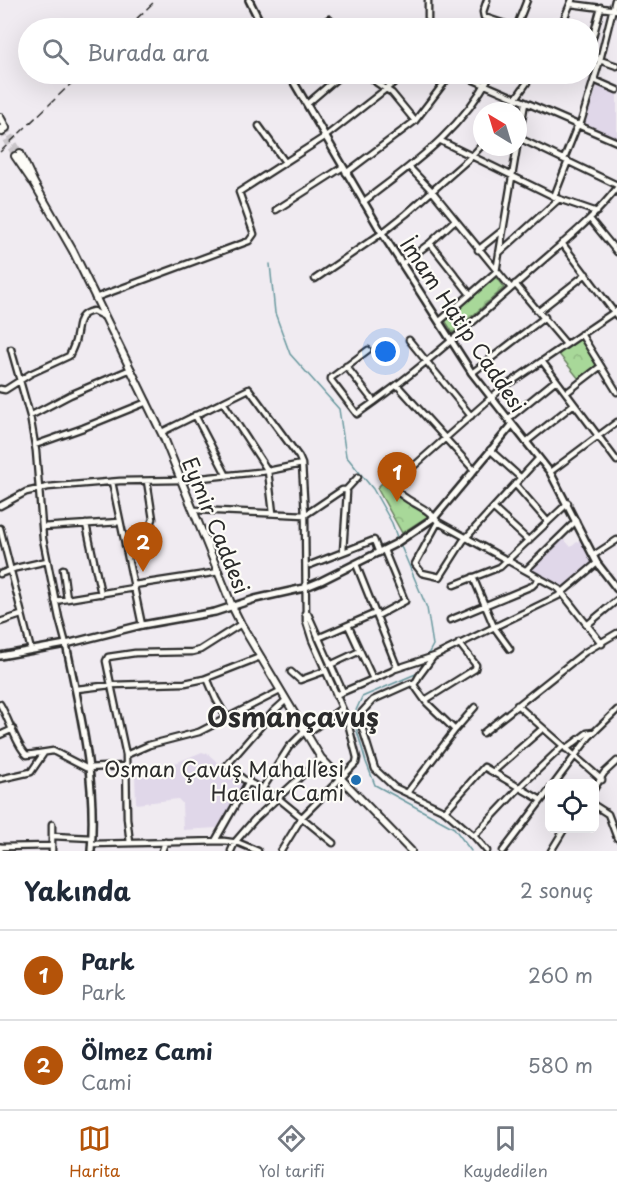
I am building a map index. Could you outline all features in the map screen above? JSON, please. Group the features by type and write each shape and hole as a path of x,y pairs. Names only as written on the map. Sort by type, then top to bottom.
{"main road":[{"path":"0,117 3,130"},
{"name":"Eymir Caddesi","path":"17,155 73,251 162,432 241,624 321,758 411,851"}],"street":[{"path":"249,0 258,18"},
{"path":"428,0 428,18"},
{"path":"487,0 483,12 484,17 487,18"},
{"path":"520,18 527,0"},
{"path":"599,63 615,9 615,0"},
{"path":"565,18 572,2 615,9"},
{"path":"598,18 601,7"},
{"path":"600,60 617,66"},
{"path":"599,82 617,90"},
{"name":"İmam Hatip Caddesi","path":"295,84 382,233 472,373 550,472 597,562 617,589"},
{"path":"307,104 330,84"},
{"path":"379,84 392,93 415,121"},
{"path":"95,298 249,241 254,234 239,192 326,136 391,84"},
{"path":"276,210 345,170 415,121 443,84"},
{"path":"514,102 526,84"},
{"path":"500,253 556,198 566,160 593,84"},
{"path":"363,202 441,141 485,85 523,102"},
{"path":"527,104 617,142"},
{"path":"258,126 285,162"},
{"path":"441,141 512,174 556,198 597,212"},
{"path":"368,350 334,374 331,380 357,414 398,386 452,342 590,219 617,186 566,160 527,144"},
{"path":"315,279 382,233 472,156"},
{"path":"440,321 496,272 515,156"},
{"path":"409,167 432,190 496,272 545,317 566,344"},
{"path":"590,219 616,248"},
{"path":"402,264 455,220"},
{"path":"478,250 503,230"},
{"path":"430,243 470,294"},
{"path":"562,243 616,313 581,333 490,398 397,481 394,488 436,520 562,592 602,644"},
{"path":"539,311 586,274"},
{"path":"0,389 5,390 69,356 76,339 78,320 82,315 93,311 105,317"},
{"path":"472,373 545,317"},
{"path":"581,333 617,392"},
{"path":"409,340 471,416"},
{"path":"11,349 30,416 35,445 42,527 55,601 77,689 90,768 91,851"},
{"path":"542,361 617,461"},
{"path":"346,366 374,402"},
{"path":"566,393 601,366"},
{"path":"30,416 131,369"},
{"path":"539,458 466,538 440,577 422,573 416,567 415,561 436,520 510,422 556,380"},
{"path":"398,386 444,440 474,470"},
{"path":"162,432 250,389 302,464 305,515 305,613 309,632 347,719 357,763 302,818 281,851"},
{"path":"35,445 147,402"},
{"path":"223,402 268,471 273,513"},
{"path":"526,442 574,404"},
{"path":"195,415 227,476"},
{"path":"550,472 617,422"},
{"path":"490,450 521,478"},
{"path":"0,506 26,492 38,489 112,482 227,476 302,464"},
{"path":"195,510 305,515 345,490 358,477"},
{"path":"125,545 147,539 153,519 147,481"},
{"path":"112,482 142,626"},
{"path":"515,484 548,522"},
{"path":"343,551 347,492 345,490"},
{"path":"454,585 500,567 509,561 568,503"},
{"path":"494,509 529,541"},
{"path":"0,656 215,612 304,588 382,552 436,520"},
{"path":"526,570 576,521"},
{"path":"42,527 120,522"},
{"path":"86,524 101,594"},
{"path":"0,528 30,650"},
{"path":"310,565 374,540 405,601 318,638"},
{"path":"594,555 617,540"},
{"path":"0,574 48,561"},
{"path":"336,695 396,669 435,656 494,627 562,592 597,562"},
{"path":"356,564 397,664 396,669"},
{"path":"63,569 67,599"},
{"path":"55,601 219,572"},
{"path":"473,577 494,627 510,649"},
{"path":"450,620 532,586 540,578"},
{"path":"586,625 617,600"},
{"path":"305,613 308,614 343,692"},
{"path":"0,620 21,615"},
{"path":"130,843 126,755 106,661 110,655 135,652 200,650 241,624"},
{"path":"348,625 373,679"},
{"path":"483,733 585,652 602,644 617,633"},
{"path":"427,703 430,696 475,669 476,665 459,643"},
{"path":"330,665 360,651"},
{"path":"414,685 418,676 435,656"},
{"path":"77,689 111,685 185,683 207,678 260,657"},
{"path":"291,672 300,680 325,671"},
{"path":"207,678 227,718"},
{"path":"455,730 427,703 411,683 373,700 362,712 360,721 375,769 394,787 446,811 487,851"},
{"path":"126,755 149,745 199,732 280,691"},
{"path":"285,701 227,765 278,798 333,843"},
{"path":"0,704 20,747 27,755 53,751 90,768 125,766"},
{"path":"517,705 602,780"},
{"path":"407,793 475,707"},
{"path":"262,788 289,747 342,708"},
{"path":"557,779 594,732 617,710"},
{"path":"0,735 13,729"},
{"path":"494,771 542,729"},
{"path":"474,836 521,787 564,748 587,733 594,732"},
{"path":"0,779 31,772 45,753"},
{"path":"32,755 38,763"},
{"path":"231,851 235,842 254,820 321,758"},
{"path":"599,783 604,774 617,761"},
{"path":"446,811 484,767 541,800"},
{"path":"215,841 249,781"},
{"path":"503,851 545,794"},
{"path":"599,808 608,814 617,838"},
{"path":"0,848 52,848 52,824"},
{"path":"550,851 562,833"},
{"path":"52,836 130,843 235,842 258,851"},
{"path":"162,851 165,842"}],"shaded area":[{"path":"598,85 617,92 617,140 585,126 584,122"},
{"path":"562,537 571,547 582,538 593,562 563,590 527,570"},
{"path":"202,752 208,754 243,785 217,828 183,830 182,803 178,799 136,804 135,774 140,771 163,768"}],"green space":[{"path":"495,276 504,288 453,333 444,319"},
{"path":"580,338 597,365 579,379 558,353"},
{"path":"382,483 430,515 402,533 377,488"}],"waterway":[{"path":"270,264 275,313 290,354 339,409 346,456 373,489 392,523 398,540"},
{"path":"400,544 427,608 433,645 426,658"},
{"path":"424,662 418,673 362,697 353,717 375,785 454,828 471,851"}],"tunnel":[{"path":"6,128 20,153"},
{"path":"2,132 15,156"}],"railway":[{"path":"137,18 156,0"},
{"path":"0,152 71,84"}],"place":[{"name":"Park","path":"397,502"},
{"name":"Ölmez Cami","path":"143,572"},
{"name":"Osman Çavuş Mahallesi Hacılar Cami","path":"356,780"}],"district":[{"name":"Osmançavuş","path":"293,715"}]}
